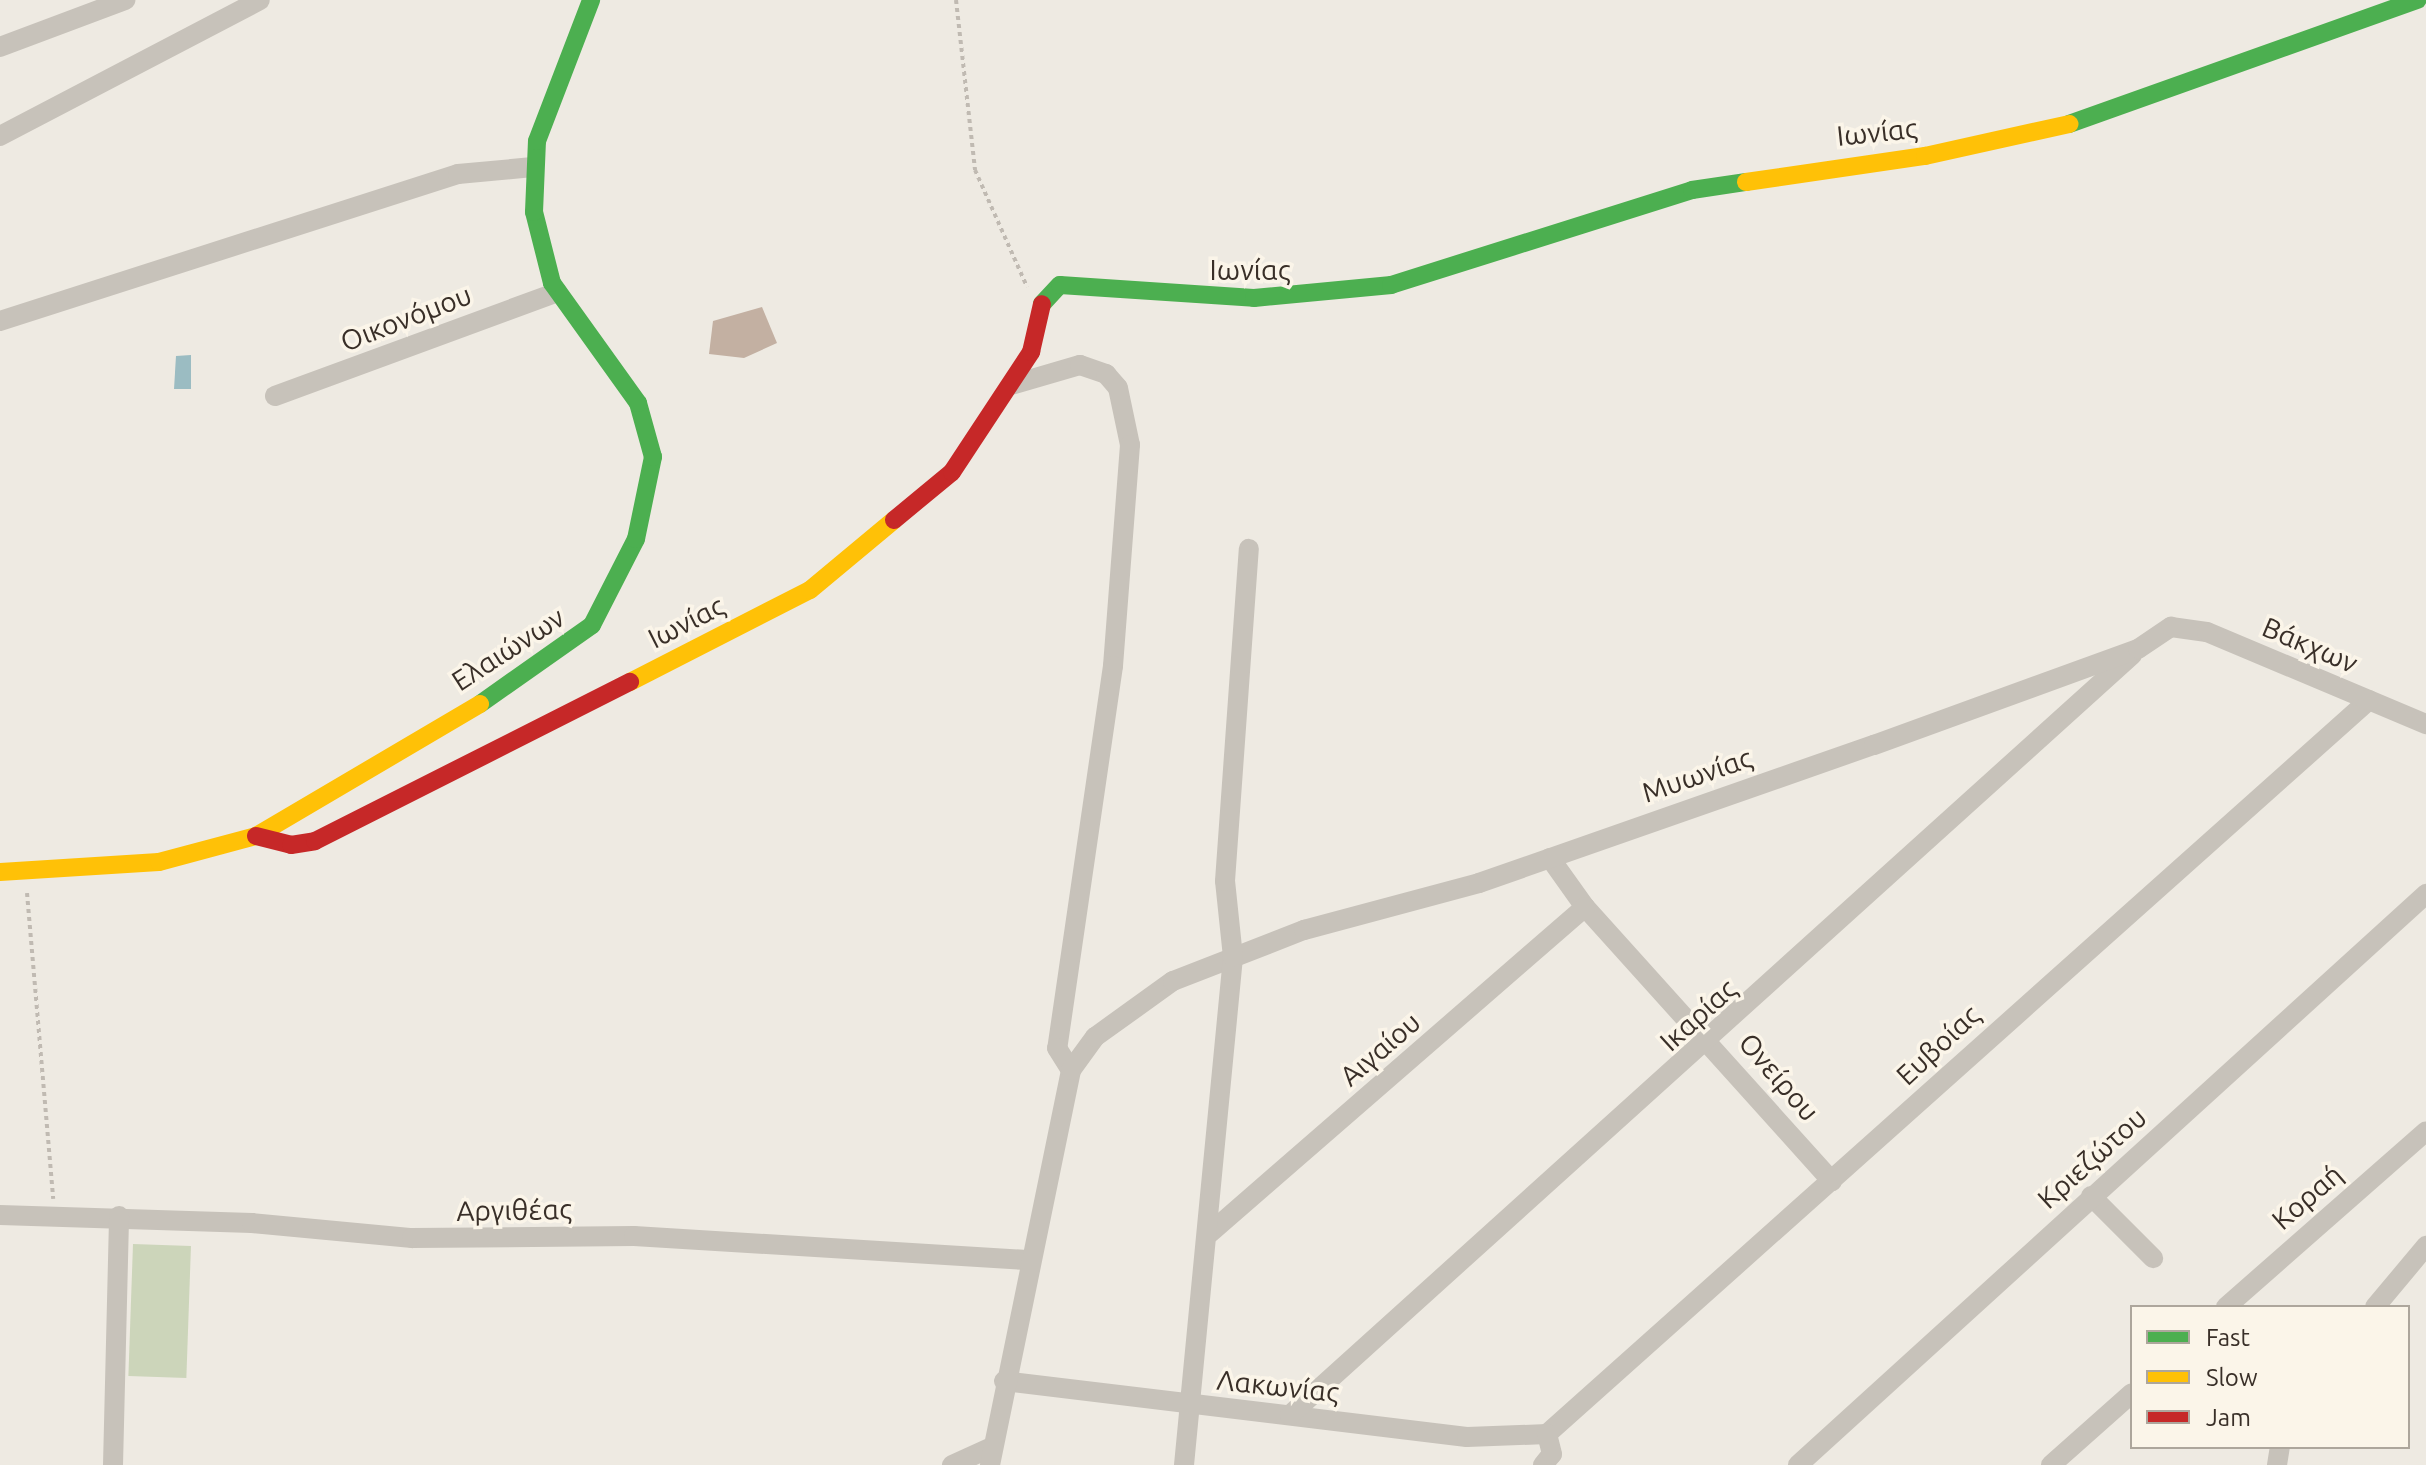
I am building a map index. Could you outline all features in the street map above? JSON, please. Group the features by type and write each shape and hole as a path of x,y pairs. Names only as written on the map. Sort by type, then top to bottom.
{"street":[{"path":"0,47 125,0"},
{"path":"0,136 260,0"},
{"name":"Ελαιώνων","path":"0,872 159,862 256,836 557,656 605,605 643,519 652,447 631,391 557,292 538,240 533,167 545,117 591,0"},
{"name":"Ιωνίας","path":"256,836 291,845 315,841 810,590 952,472 1031,352 1042,303 1060,285 1088,283 1191,298 1319,297 1391,285 1692,190 1925,156 2089,120 2418,0"},
{"path":"0,321 458,174 533,167"},
{"name":"Οικονόμου","path":"275,396 557,292"},
{"path":"952,1465 991,1456 1027,1260 1071,1070 1057,1048 1113,666 1130,445 1124,406 1106,374 1080,365 1011,385"},
{"path":"1184,1465 1210,1233 1233,957 1225,881 1249,549"},
{"name":"Μυωνίας","path":"1071,1070 1095,1037 1146,998 1233,957 1550,858 2138,649 2171,627"},
{"name":"Βάκχων","path":"2171,627 2207,632 2426,724"},
{"name":"Ικαρίας","path":"1290,1415 1710,1041 2138,649"},
{"name":"Ευβοίας","path":"1547,1434 2369,700"},
{"name":"Ονείρου","path":"1550,858 1585,907 1710,1041 1832,1181"},
{"name":"Κριεζώτου","path":"1798,1465 2426,894"},
{"name":"Αιγαίου","path":"1210,1233 1585,907"},
{"name":"Κοραή","path":"2228,1305 2426,1131"},
{"path":"2091,1196 2153,1258"},
{"name":"Αργιθέας","path":"0,1215 54,1213 119,1216 412,1238 634,1236 1027,1260"},
{"path":"113,1465 119,1216"},
{"path":"2377,1305 2426,1246"},
{"name":"Λακωνίας","path":"1004,1381 1467,1437 1547,1434"},
{"path":"2051,1465 2130,1395"},
{"path":"1543,1465 1552,1454 1547,1434"}],"path":[{"path":"956,0 979,183 1015,269 1042,303"},
{"path":"26,871 54,1213"}],"green space":[{"path":"133,1244 191,1246 186,1378 128,1376"}],"water":[{"path":"191,355 191,389 174,389 176,356"}],"building":[{"path":"762,307 777,343 744,358 709,354 713,321"}],"traffic: fast":[{"path":"480,704 592,625 636,539 653,457 638,403 552,283 534,212 537,141 591,0"},
{"path":"2069,124 2418,0"},
{"path":"1042,304 1060,285 1254,298 1391,285 1692,190 1746,182"}],"traffic: slow":[{"path":"1746,182 1925,156 2069,124"},
{"path":"630,682 810,590 894,520"},
{"path":"0,872 159,862 256,836 480,704"}],"traffic: jam":[{"path":"894,520 952,472 1031,352 1042,304"},
{"path":"256,836 291,845 315,841 630,682"}]}
